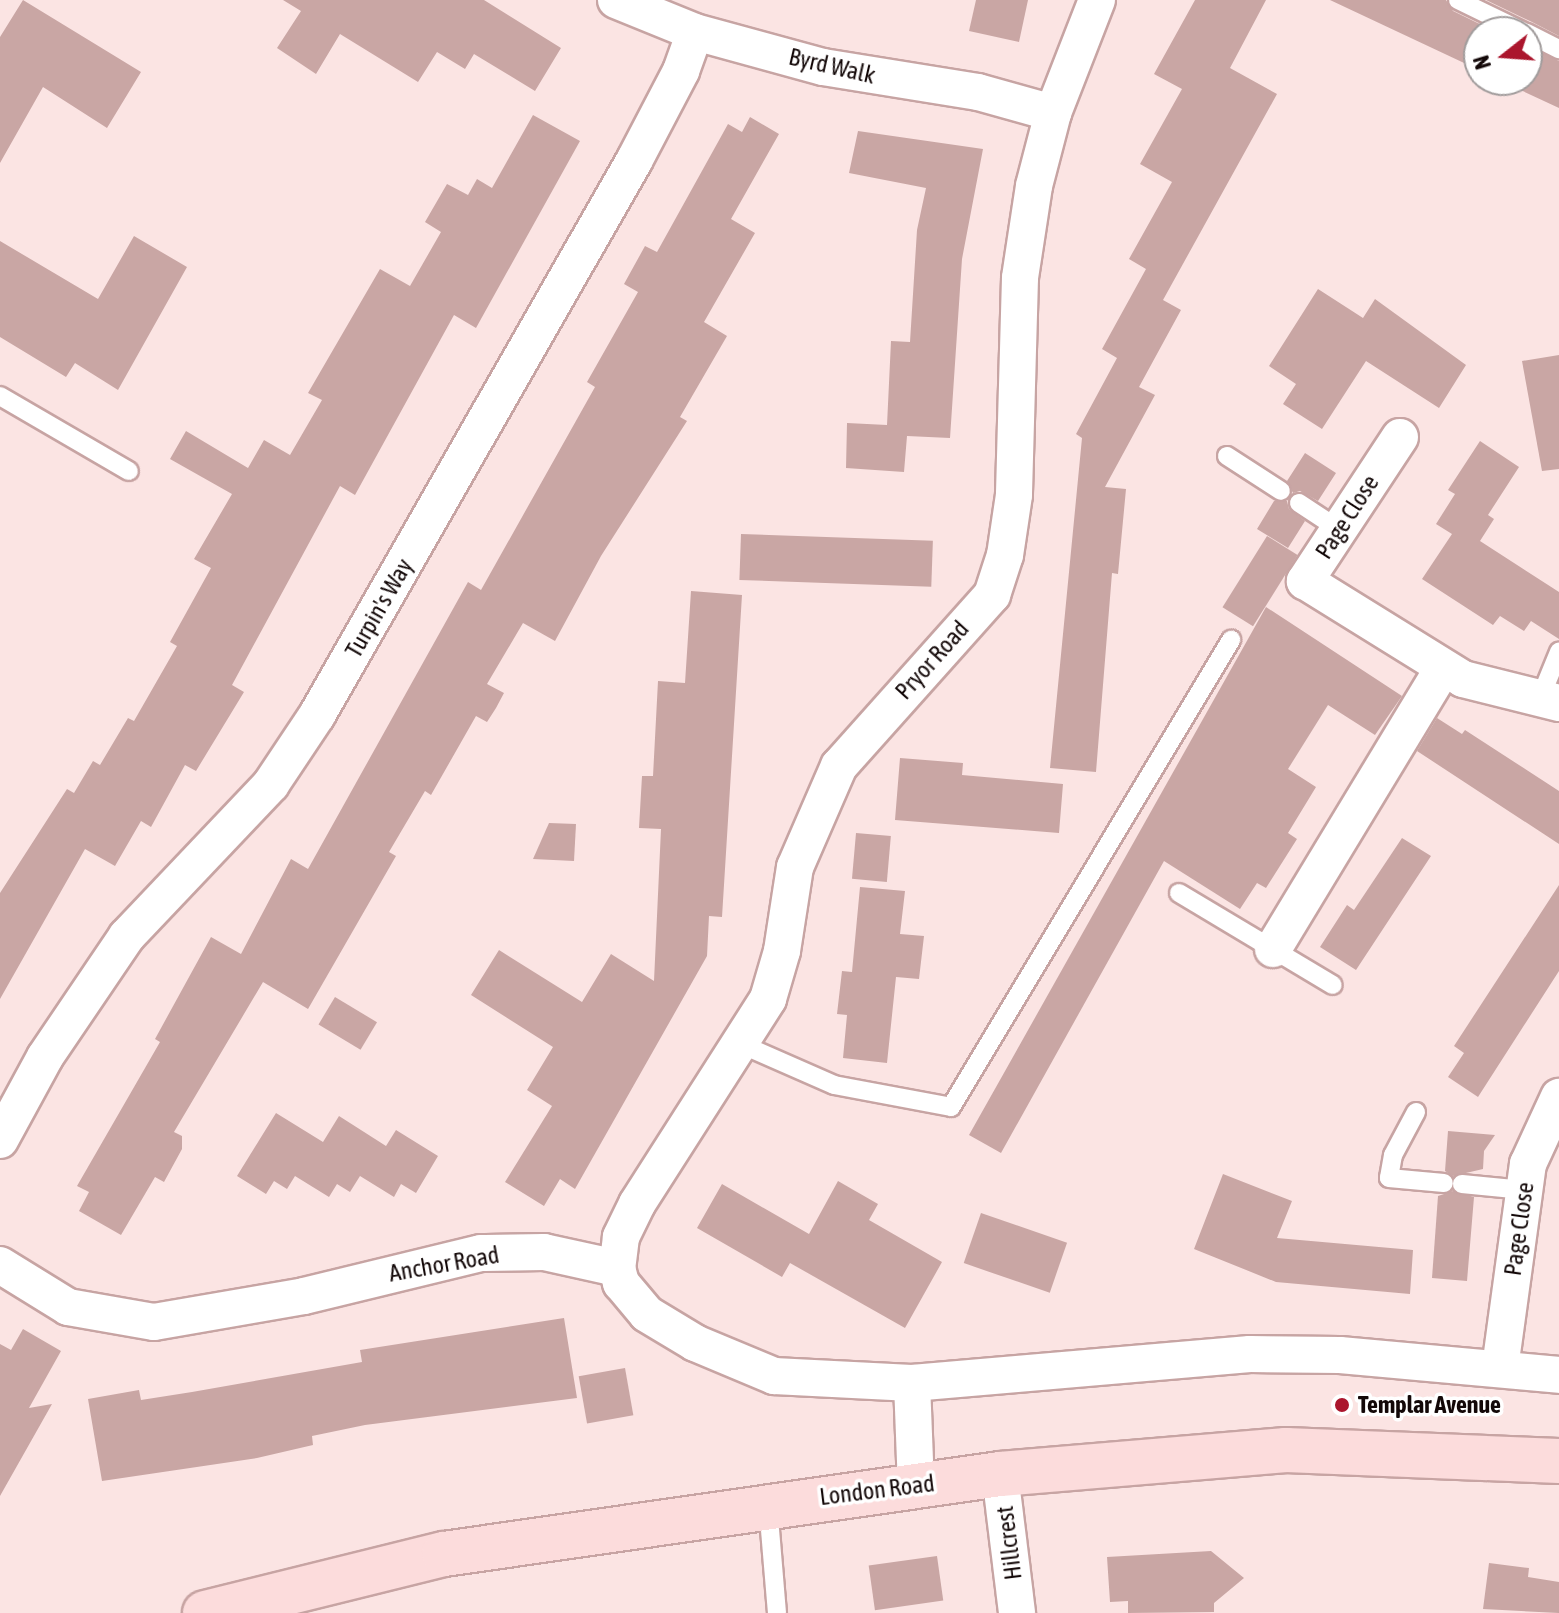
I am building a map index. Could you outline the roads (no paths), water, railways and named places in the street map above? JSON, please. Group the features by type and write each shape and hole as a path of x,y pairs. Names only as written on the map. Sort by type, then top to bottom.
{"main road":[{"name":"London Road","path":"205,1613 444,1554 768,1504 1000,1474 1286,1450 1559,1461"}],"street":[{"name":"Byrd Walk","path":"616,0 695,32 823,67 978,92 1053,113"},
{"name":"Pryor Road","path":"617,1268 621,1237 637,1204 743,1045 768,999 779,963 795,867 839,766 992,595 1005,555 1014,495 1020,278 1034,186 1053,113 1097,0"},
{"name":"Turpin's Way","path":"0,1140 45,1057 127,936 271,784 317,715 634,161 681,71 695,32"},
{"name":"Page Close","path":"1400,437 1337,528 1305,581 1443,668 1482,686 1550,700"},
{"path":"1273,949 1443,668"},
{"name":"Page Close","path":"1500,1368 1524,1190 1537,1138 1558,1099"},
{"name":"Anchor Road","path":"0,1265 68,1307 154,1322 278,1302 481,1253 544,1252 617,1268"},
{"path":"617,1268 630,1300 647,1314 695,1343 774,1376 912,1383 1250,1354 1500,1368 1559,1375"},
{"path":"912,1383 916,1485"},
{"name":"Hillcrest","path":"1000,1474 1017,1613"}],"lane":[{"path":"1458,0 1491,16"},
{"path":"0,396 129,471"},
{"path":"1227,456 1281,491"},
{"path":"1299,503 1337,528"},
{"path":"743,1045 834,1085 951,1107 1231,640"},
{"path":"1550,700 1559,652"},
{"path":"1179,893 1333,985"},
{"path":"1416,1112 1393,1155 1389,1178 1524,1190"},
{"path":"768,1504 777,1613"}],"place":[{"name":"Templar Avenue","path":"1342,1405"}]}
